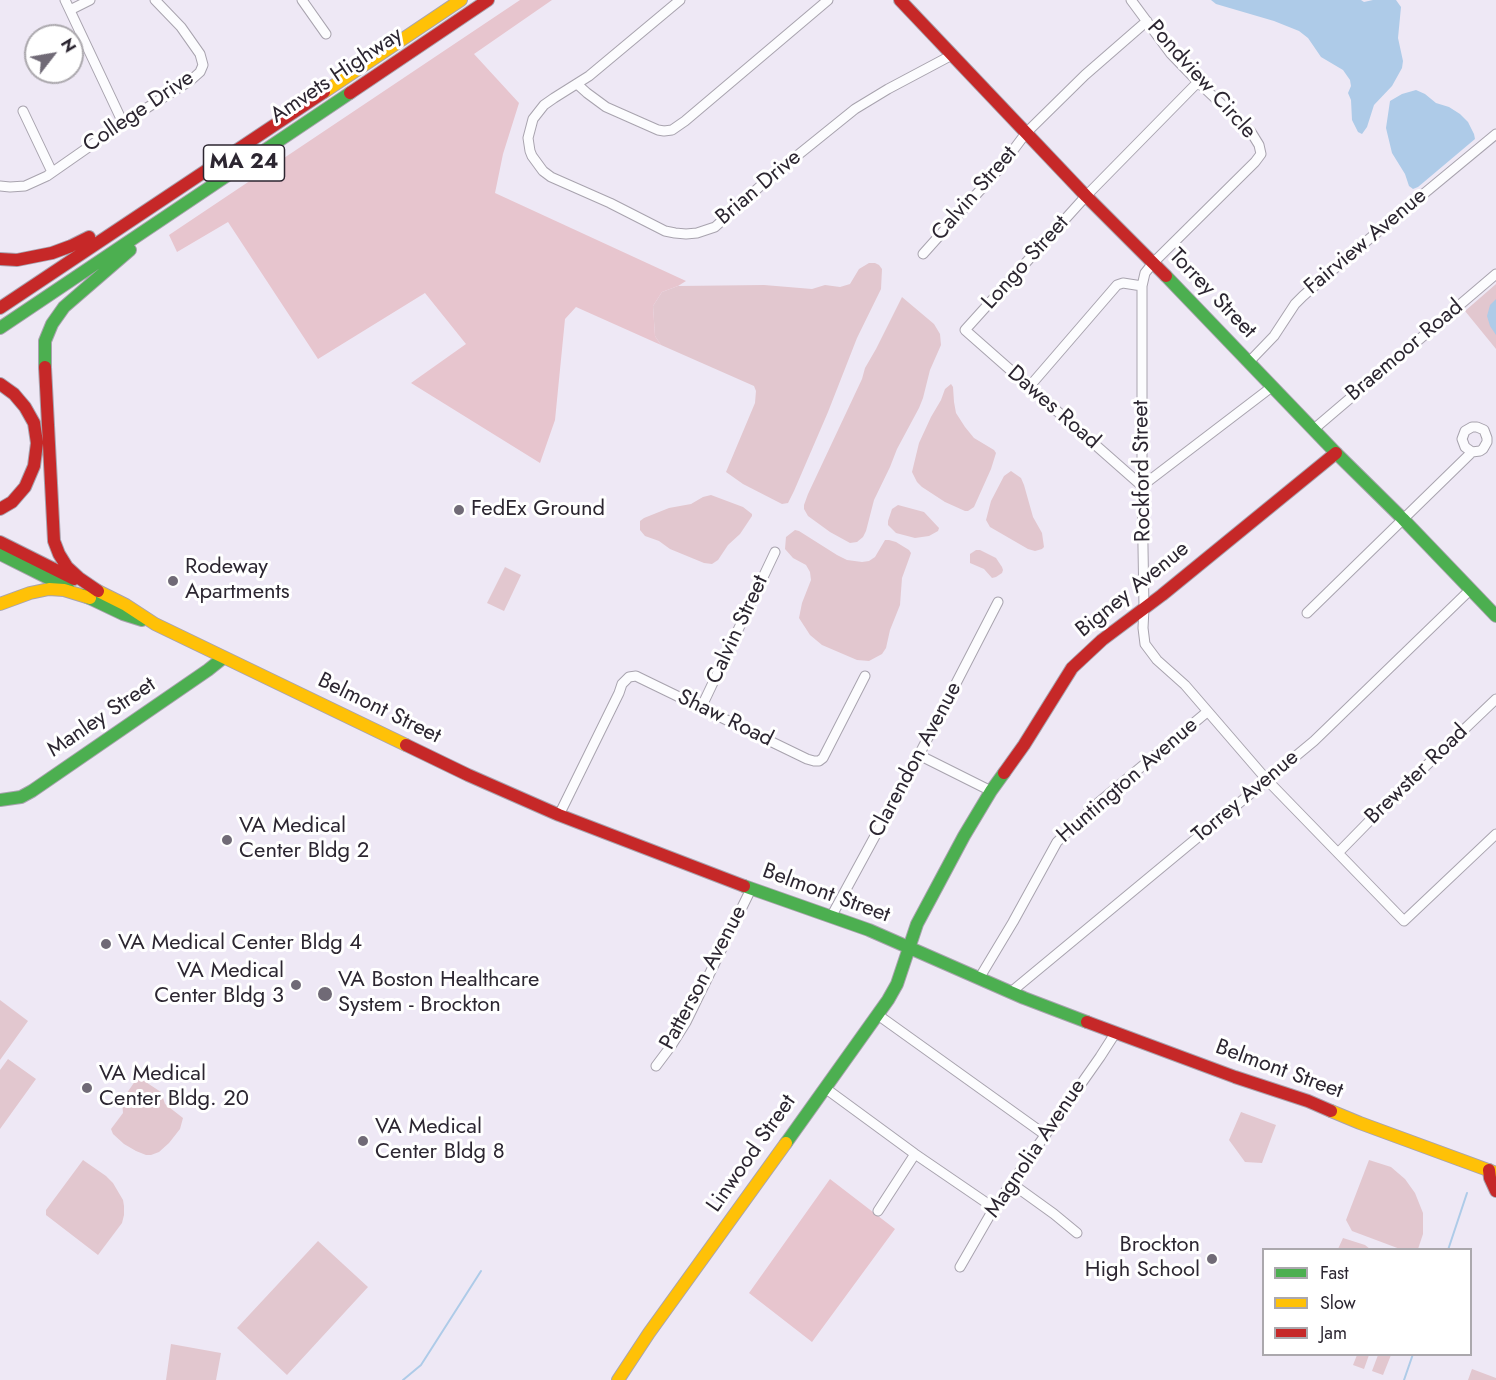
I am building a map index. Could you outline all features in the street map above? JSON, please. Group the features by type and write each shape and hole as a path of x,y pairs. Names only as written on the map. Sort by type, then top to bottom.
{"main road":[{"name":"Amvets Highway","path":"0,308 461,0"},
{"name":"Amvets Highway","path":"0,328 488,0"},
{"name":"Torrey Street","path":"900,0 1086,196 1153,262 1496,616"},
{"path":"0,259 26,258 71,246 166,196"},
{"path":"94,595 70,571 55,545 45,341 52,324 64,308 176,208"},
{"path":"0,384 14,393 26,407 34,423 37,443 34,466 25,487 12,502 0,509"},
{"name":"Bigney Avenue","path":"910,948 917,924 990,791 1024,745 1072,668 1102,640 1336,453"},
{"name":"Belmont Street","path":"0,542 94,595"},
{"name":"Belmont Street","path":"0,554 94,595 126,605 154,624 223,658 468,775 559,815 751,889 869,930 1011,992 1235,1077 1308,1101 1360,1123 1492,1172"},
{"path":"0,604 49,589 94,595"},
{"name":"Manley Street","path":"0,800 21,797 32,791 223,658"},
{"name":"Linwood Street","path":"618,1380 649,1333 878,1015 897,984 910,948"},
{"path":"1492,1172 1496,1191"}],"street":[{"path":"65,0 123,123"},
{"path":"70,10 90,0"},
{"name":"College Drive","path":"0,186 32,184 200,72 202,58 194,44 155,0"},
{"path":"302,0 326,34"},
{"path":"680,0 577,84 606,107 658,130 672,130 828,0"},
{"name":"Pondview Circle","path":"1131,0 1172,54 1251,132 1259,145 1261,154 1153,262"},
{"name":"Calvin Street","path":"923,254 999,169 1026,133 1085,75 1147,21"},
{"name":"Brian Drive","path":"577,84 548,101 536,114 529,132 530,149 532,156 543,171 561,182 610,203 665,231 680,234 697,233 715,226 767,180 855,109 952,55"},
{"name":"Longo Street","path":"965,330 1086,196 1198,82"},
{"path":"23,111 52,172"},
{"name":"Fairview Avenue","path":"1249,362 1274,336 1303,296 1360,246 1496,135"},
{"name":"Rockford Street","path":"1153,262 1145,273 1142,286 1143,628 1147,647 1157,660 1185,685 1267,780 1404,921 1496,834"},
{"name":"Braemoor Road","path":"1314,429 1496,274"},
{"path":"1029,387 1117,285 1123,283 1142,286"},
{"name":"Dawes Road","path":"965,330 1142,486"},
{"path":"1142,486 1273,386"},
{"path":"1306,613 1472,452"},
{"name":"Calvin Street","path":"701,708 775,552"},
{"name":"Torrey Avenue","path":"1011,992 1314,741 1471,589"},
{"name":"Clarendon Avenue","path":"831,917 919,755 998,602"},
{"name":"Shaw Road","path":"559,815 624,680 631,676 645,680 814,762 823,758 865,676"},
{"name":"Brewster Road","path":"1338,853 1496,699"},
{"name":"Huntington Avenue","path":"980,977 1060,838 1098,803 1208,712"},
{"path":"919,755 990,791"},
{"name":"Patterson Avenue","path":"656,1066 686,1023 751,889"},
{"path":"878,1015 1044,1134"},
{"name":"Magnolia Avenue","path":"960,1267 994,1208 1116,1032"},
{"path":"825,1088 994,1208"},
{"path":"878,1211 915,1154"},
{"path":"1011,1183 1077,1233"}],"shaded area":[{"path":"520,0 552,0 474,54 519,103 503,154 495,193 686,281 662,292 653,306 655,336 661,345 576,307 565,319 555,420 540,463 411,383 466,344 425,293 318,359 228,222 177,252 169,235"},
{"path":"869,263 875,263 882,269 881,289 857,338 794,491 788,503 782,504 743,484 726,472 755,403 754,386 661,345 655,336 653,306 662,292 678,286 764,285 812,289 825,285 840,287 850,284 859,269"},
{"path":"1496,284 1496,349 1465,311"},
{"path":"902,297 934,324 940,334 941,345 930,370 919,408 874,500 866,531 857,542 850,543 808,516 804,505 865,368"},
{"path":"951,384 956,413 965,427 974,438 996,453 974,507 968,511 945,502 922,487 912,472 919,443 945,389"},
{"path":"1011,471 1021,478 1024,485 1033,517 1042,533 1044,547 1042,549 1035,551 1028,549 990,527 986,520 991,501 1004,476"},
{"path":"711,495 743,507 752,514 740,534 712,564 670,549 659,541 645,536 640,530 640,521 644,518 669,508 691,504"},
{"path":"898,505 924,512 939,528 938,531 929,536 915,538 896,533 888,525 888,521 892,509"},
{"path":"795,530 847,560 869,561 875,557 885,540 896,542 909,550 911,553 902,578 900,605 882,654 869,661 857,660 822,645 810,635 799,618 811,580 810,572 806,565 793,558 785,549 786,537"},
{"path":"976,550 996,558 1002,567 1002,573 992,578 984,569 970,563 970,554"},
{"path":"505,567 521,575 504,611 487,603"},
{"path":"0,1000 28,1021 0,1060"},
{"path":"8,1059 36,1079 0,1129 0,1070"},
{"path":"138,1077 161,1092 165,1104 183,1118 180,1129 169,1143 159,1152 151,1155 136,1151 124,1144 111,1129 123,1113 122,1100"},
{"path":"1241,1112 1276,1125 1262,1163 1245,1162 1229,1140"},
{"path":"83,1160 113,1183 124,1206 122,1223 98,1255 46,1215 46,1210"},
{"path":"1369,1160 1391,1167 1405,1179 1415,1193 1423,1213 1423,1234 1418,1248 1397,1248 1352,1231 1346,1220"},
{"path":"830,1179 895,1229 812,1342 749,1293"},
{"path":"1343,1238 1369,1248 1338,1248"},
{"path":"318,1241 368,1287 287,1375 237,1328"},
{"path":"171,1344 221,1353 216,1380 166,1380"},
{"path":"1357,1356 1369,1356 1364,1369 1353,1365"},
{"path":"1378,1356 1391,1356 1383,1375 1372,1371"},
{"path":"1472,1369 1496,1378 1496,1380 1468,1380"}],"water":[{"path":"1211,0 1361,0 1364,2 1396,0 1401,7 1398,38 1403,61 1402,68 1392,86 1374,105 1367,127 1362,134 1358,132 1352,120 1351,100 1348,93 1351,86 1350,80 1343,70 1321,57 1308,38 1299,31 1274,21 1216,4"},
{"path":"1416,90 1436,103 1460,114 1468,122 1475,139 1413,189 1409,186 1405,174 1392,153 1386,128 1390,101"},
{"path":"1496,299 1496,335 1487,316 1490,305"}],"waterway":[{"path":"1449,1248 1467,1193"},
{"path":"403,1380 421,1365 481,1271"},
{"path":"1404,1380 1412,1356"}],"traffic: fast":[{"path":"0,328 350,93"},
{"path":"45,367 45,341 52,324 64,307 130,250"},
{"path":"1166,276 1496,616"},
{"path":"0,554 68,588"},
{"path":"83,595 123,614 142,620"},
{"path":"0,800 21,797 32,791 223,658"},
{"path":"786,1143 888,1000 897,984 917,924 964,836 1004,773"},
{"path":"744,886 869,930 1024,998 1087,1022"}],"traffic: slow":[{"path":"324,92 461,0"},
{"path":"92,588 126,605 155,624 406,745"},
{"path":"0,604 49,589 64,590 90,598"},
{"path":"1331,1111 1496,1173"},
{"path":"618,1380 649,1333 786,1143"}],"traffic: jam":[{"path":"350,93 488,0"},
{"path":"900,0 1086,196 1166,276"},
{"path":"0,308 324,92"},
{"path":"0,259 17,260 52,253 89,237"},
{"path":"45,367 54,541 67,567 98,591"},
{"path":"0,384 14,394 25,407 34,423 37,443 34,466 25,487 12,502 0,509"},
{"path":"1004,773 1072,668 1102,640 1162,595 1336,453"},
{"path":"0,542 74,579"},
{"path":"406,745 559,815 744,886"},
{"path":"1087,1022 1331,1111"},
{"path":"1489,1170 1496,1191"}],"place":[{"name":"FedEx Ground","path":"459,510"},
{"name":"Rodeway Apartments","path":"173,581"},
{"name":"VA Medical Center Bldg 2","path":"227,840"},
{"name":"VA Medical Center Bldg 4","path":"106,944"},
{"name":"VA Medical Center Bldg 3","path":"296,985"},
{"name":"VA Boston Healthcare System - Brockton","path":"325,994"},
{"name":"VA Medical Center Bldg. 20","path":"87,1088"},
{"name":"VA Medical Center Bldg 8","path":"363,1141"},
{"name":"Brockton High School","path":"1212,1259"}]}
